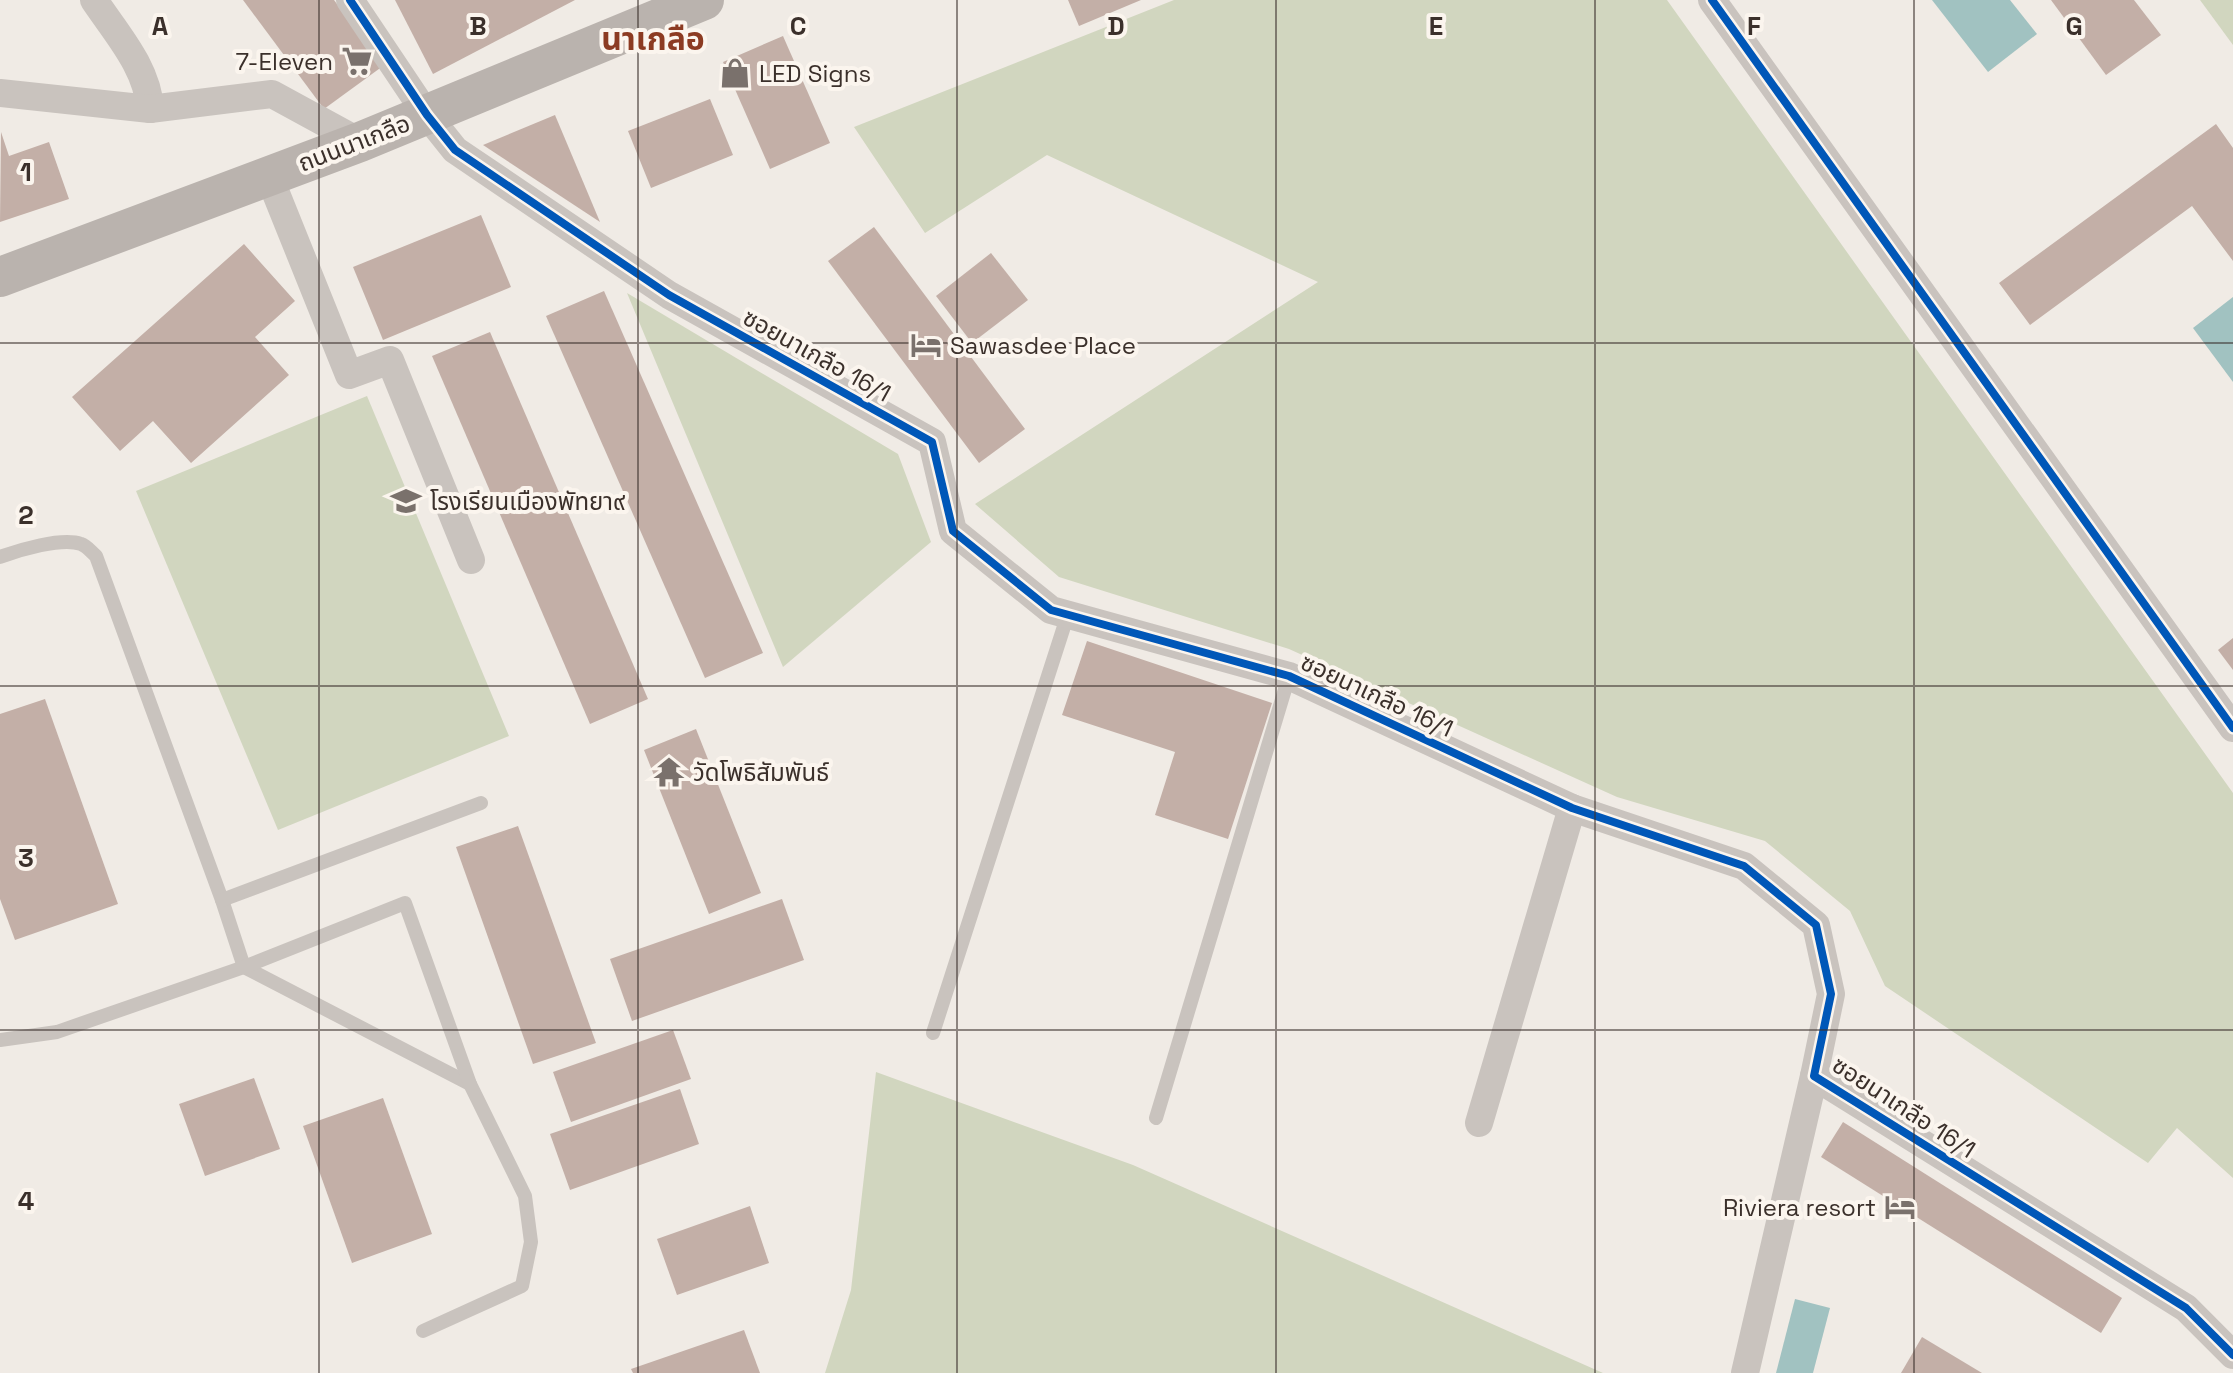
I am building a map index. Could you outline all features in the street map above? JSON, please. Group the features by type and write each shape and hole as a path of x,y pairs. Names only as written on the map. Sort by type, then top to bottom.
{"street":[{"path":"94,0 137,64 149,92 150,109"},
{"name":"ซอยนาเกลือ 16/1","path":"350,0 427,115 455,150 669,295 932,442 953,531 1051,610 1289,676 1572,808 1744,866 1816,925 1831,994 1814,1076 2186,1308 2233,1355"},
{"name":"ถนนนาเกลือ","path":"0,277 427,115 637,12 704,0"},
{"path":"1712,0 2233,728"},
{"path":"0,93 150,109 272,94 360,142"},
{"path":"269,176 349,375 390,360 471,560"},
{"path":"1479,1123 1572,808"},
{"path":"1745,1373 1814,1076"}],"lane":[{"path":"0,557 23,549 69,542 83,544 96,556 244,967 470,1084"},
{"path":"933,1033 1068,614"},
{"path":"1156,1118 1289,676"},
{"path":"222,900 481,803"},
{"path":"0,1040 57,1032 244,967 405,903 470,1084 525,1196 531,1242 522,1286 423,1331"}],"green space":[{"path":"1174,0 1667,0 2233,793 2233,1178 2177,1128 2148,1163 1885,986 1850,911 1765,841 1617,797 1289,649 1059,577 975,504 1318,282 1047,155 925,233 854,127"},
{"path":"2200,0 2233,0 2233,45"},
{"path":"627,293 898,454 931,542 783,667"},
{"path":"367,396 509,736 278,830 136,491"},
{"path":"876,1072 1133,1165 1603,1373 825,1373 851,1290"}],"water":[{"path":"1932,0 2010,0 2037,34 1988,72"},
{"path":"2233,297 2233,382 2193,328"},
{"path":"1795,1299 1830,1308 1813,1373 1776,1373"}],"building":[{"path":"243,0 334,0 383,66 324,109"},
{"path":"395,0 575,0 433,74"},
{"path":"1068,0 1141,0 1079,26"},
{"path":"2051,0 2134,0 2161,35 2106,75"},
{"path":"783,36 830,143 770,169 723,62"},
{"path":"710,99 733,155 651,188 628,131"},
{"path":"555,115 600,222 483,145"},
{"path":"2216,124 2233,148 2233,261 2192,206 2030,325 1999,283"},
{"path":"1,132 9,156 49,142 69,199 0,222"},
{"path":"481,215 511,287 383,340 353,267"},
{"name":"Sawasdee Place","path":"874,227 1025,429 979,463 828,261"},
{"path":"244,244 295,301 255,337 289,375 191,463 153,421 120,451 72,397"},
{"path":"991,253 1028,300 972,343 936,296"},
{"path":"604,291 763,653 705,678 546,316"},
{"path":"490,332 648,699 590,724 432,356"},
{"path":"2233,638 2233,670 2218,650"},
{"path":"1087,641 1272,703 1228,839 1155,815 1175,752 1062,715"},
{"path":"45,699 118,904 15,940 0,899 0,714"},
{"path":"696,729 761,893 709,914 644,750"},
{"path":"518,826 596,1043 533,1064 456,847"},
{"path":"782,899 804,960 632,1021 610,959"},
{"path":"673,1030 691,1079 571,1122 553,1072"},
{"path":"254,1078 280,1149 205,1176 179,1104"},
{"path":"680,1089 699,1144 570,1190 550,1134"},
{"path":"383,1098 432,1234 352,1263 303,1126"},
{"path":"1843,1122 2122,1298 2101,1333 1821,1157"},
{"path":"750,1206 769,1263 677,1295 657,1239"},
{"path":"744,1330 760,1373 633,1373 631,1369"},
{"path":"1922,1337 1982,1373 1901,1373"}],"cycle path":[{"path":"350,0 427,115 455,150 669,295 932,442 953,531 1051,610 1289,676 1572,808 1744,866 1816,925 1831,994 1814,1076 2186,1308 2233,1355"},
{"path":"1712,0 2233,728"}],"place":[{"name":"7-Eleven","path":"357,61"},
{"name":"LED Signs","path":"735,73"},
{"name":"Sawasdee Place","path":"926,345"},
{"name":"โรงเรียนเมืองพัทยา๙","path":"406,501"},
{"name":"วัดโพธิสัมพันธ์","path":"669,772"},
{"name":"Riviera resort","path":"1900,1207"}],"district":[{"name":"นาเกลือ","path":"653,39"}]}
